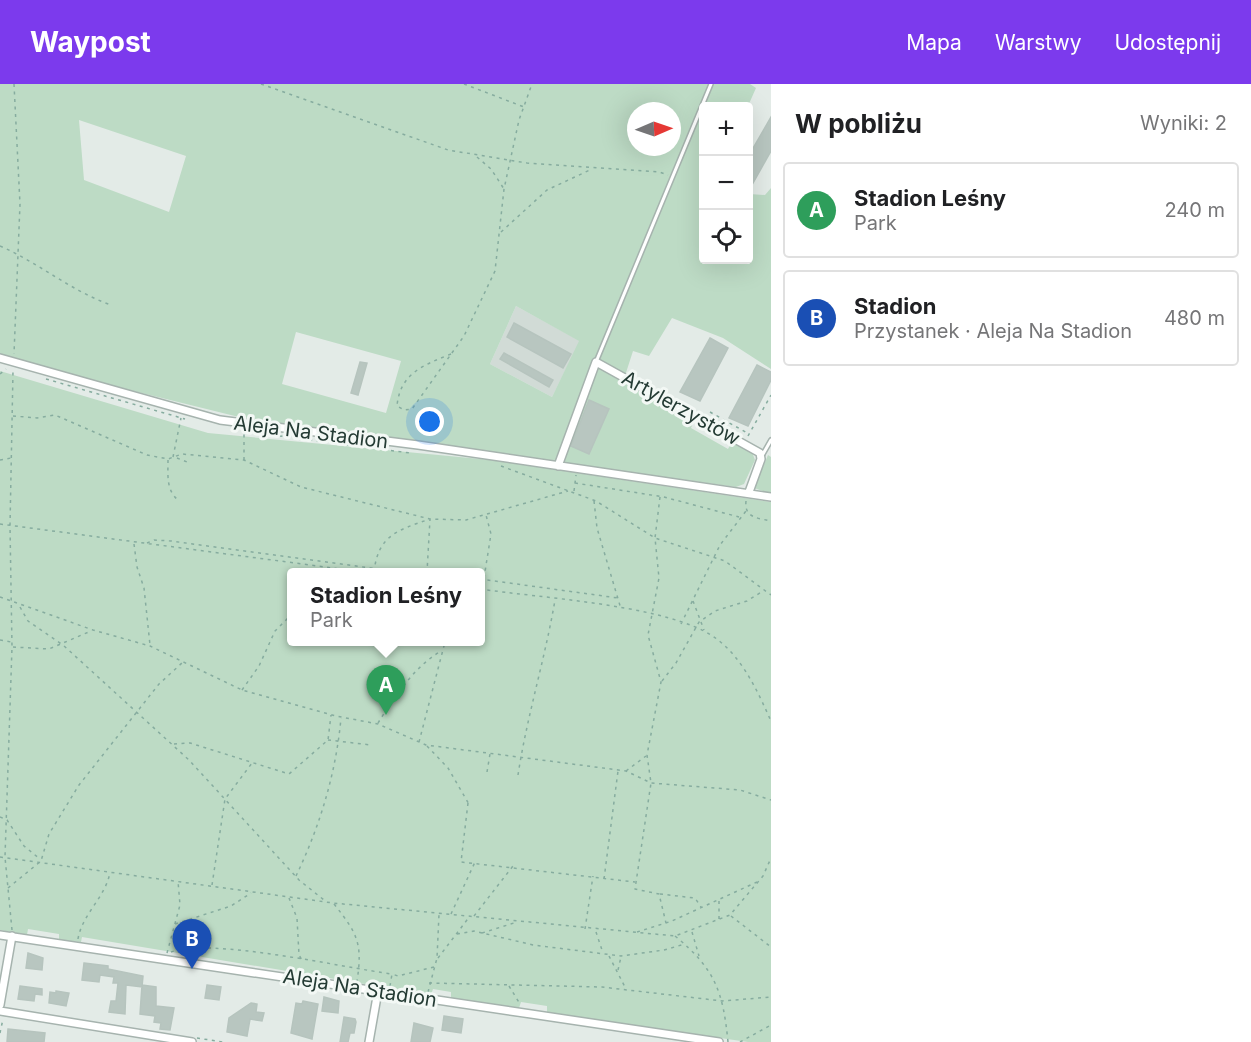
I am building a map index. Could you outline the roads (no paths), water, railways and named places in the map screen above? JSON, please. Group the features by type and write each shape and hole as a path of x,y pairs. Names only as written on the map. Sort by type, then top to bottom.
{"street":[{"name":"Aleja Na Stadion","path":"0,358 220,420 749,492 771,497"},
{"name":"Artylerzystów","path":"596,362 745,443 760,455 749,492"},
{"path":"558,466 596,362"},
{"name":"Aleja Na Stadion","path":"0,935 164,956 388,993 719,1042"},
{"path":"0,1005 12,936"},
{"path":"369,1042 378,991"},
{"path":"0,1011 192,1042"}],"lane":[{"path":"596,362 711,84"},
{"path":"760,455 771,441"}],"place":[{"name":"Stadion Leśny","path":"386,715"},
{"name":"Stadion","path":"192,969"}]}
